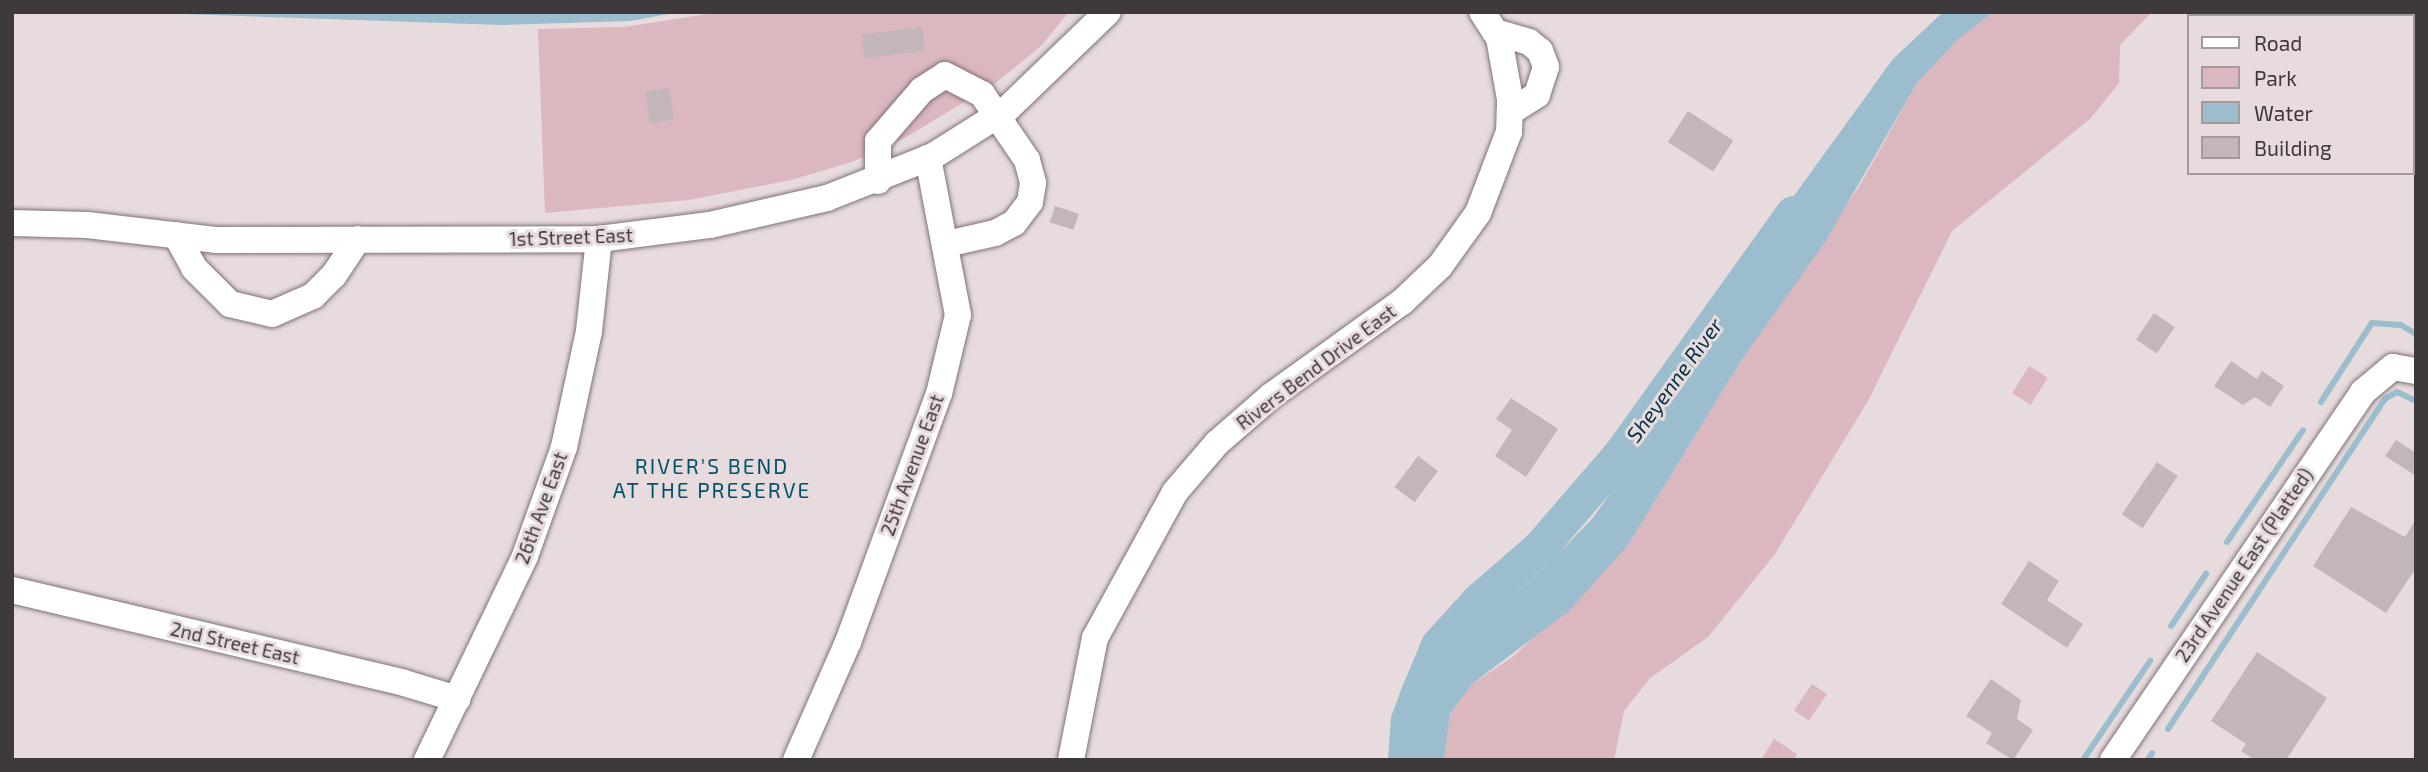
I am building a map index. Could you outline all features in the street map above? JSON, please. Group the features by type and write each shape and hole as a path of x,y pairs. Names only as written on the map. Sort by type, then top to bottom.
{"street":[{"name":"1st Street East","path":"12,223 87,225 217,240 599,239 750,217 878,181 928,158 999,115 1051,71 1108,12"},
{"path":"1489,22 1529,42 1540,51 1546,67 1537,95 1510,112"},
{"name":"Rivers Bend Drive East","path":"1071,760 1095,638 1175,492 1217,443 1271,396 1402,302 1440,266 1478,214 1498,170 1510,112 1510,83 1489,22"},
{"path":"878,181 878,141 922,90 945,75 982,93 1027,160 1033,183 1031,202 1014,223 995,233 947,244"},
{"name":"25th Avenue East","path":"796,760 848,642 939,394 958,315 947,244 928,158"},
{"path":"176,235 194,268 230,304 272,314 313,296 334,275 358,239"},
{"name":"26th Ave East","path":"427,760 525,556 564,447 589,331 599,239"},
{"name":"23rd Avenue East (Platted)","path":"2113,760 2326,442 2363,392 2393,367 2416,371"},
{"name":"2nd Street East","path":"12,590 401,682 457,699"}],"green space":[{"path":"721,12 1069,12 1041,46 997,82 908,136 852,162 791,180 689,200 545,213 538,29 624,27"},
{"path":"1993,12 2152,12 2120,45 2119,83 2091,118 1952,231 1869,399 1775,554 1708,637 1650,678 1624,711 1614,760 1444,760 1450,714 1472,684 1514,656 1628,545 1741,361 1860,185 1917,83 1956,40"},
{"path":"2029,366 2048,378 2031,405 2012,393"},
{"path":"1812,684 1827,694 1809,721 1794,711"},
{"path":"1774,739 1797,754 1794,760 1761,760"}],"water":[{"path":"124,12 680,12 630,21 502,25"},
{"path":"1943,12 1993,12 1957,40 1917,83 1825,242 1741,361 1628,545 1570,610 1472,684 1450,714 1444,760 1388,760 1391,717 1405,680 1441,646 1491,613 1543,569 1593,518 1714,343 1754,278 1780,215 1893,59"}],"building":[{"path":"922,27 925,51 864,58 861,34"},
{"path":"669,88 674,120 650,123 645,92"},
{"path":"1688,111 1733,140 1713,171 1668,142"},
{"path":"1055,206 1079,214 1074,230 1050,222"},
{"path":"2154,313 2175,327 2157,354 2136,340"},
{"path":"2231,361 2257,379 2262,371 2284,386 2270,407 2255,397 2243,405 2214,386"},
{"path":"1511,398 1558,429 1526,477 1495,456 1512,430 1496,419"},
{"path":"2396,440 2416,453 2416,476 2385,456"},
{"path":"1418,456 1438,471 1414,502 1395,487"},
{"path":"2157,462 2178,476 2142,528 2122,514"},
{"path":"2351,507 2405,537 2416,519 2416,568 2386,613 2313,566"},
{"path":"2029,561 2059,581 2047,600 2083,624 2067,648 2001,604"},
{"path":"2257,652 2327,698 2286,760 2255,760 2241,751 2246,744 2211,721"},
{"path":"1991,679 2021,700 2017,719 2033,730 2013,760 1986,743 1992,733 1966,716"}],"waterway":[{"name":"Sheyenne River","path":"1422,760 1416,698 1438,645 1479,600 1539,548 1621,453 1793,213"},
{"path":"2321,402 2372,323 2401,325 2416,334"},
{"path":"2168,729 2385,399 2397,392 2416,401"},
{"path":"2227,542 2303,430"},
{"path":"2171,626 2206,574"},
{"path":"2083,760 2150,661"},
{"path":"2148,760 2152,753"}],"district":[{"name":"RIVER'S BEND AT THE PRESERVE","path":"712,478"}]}
